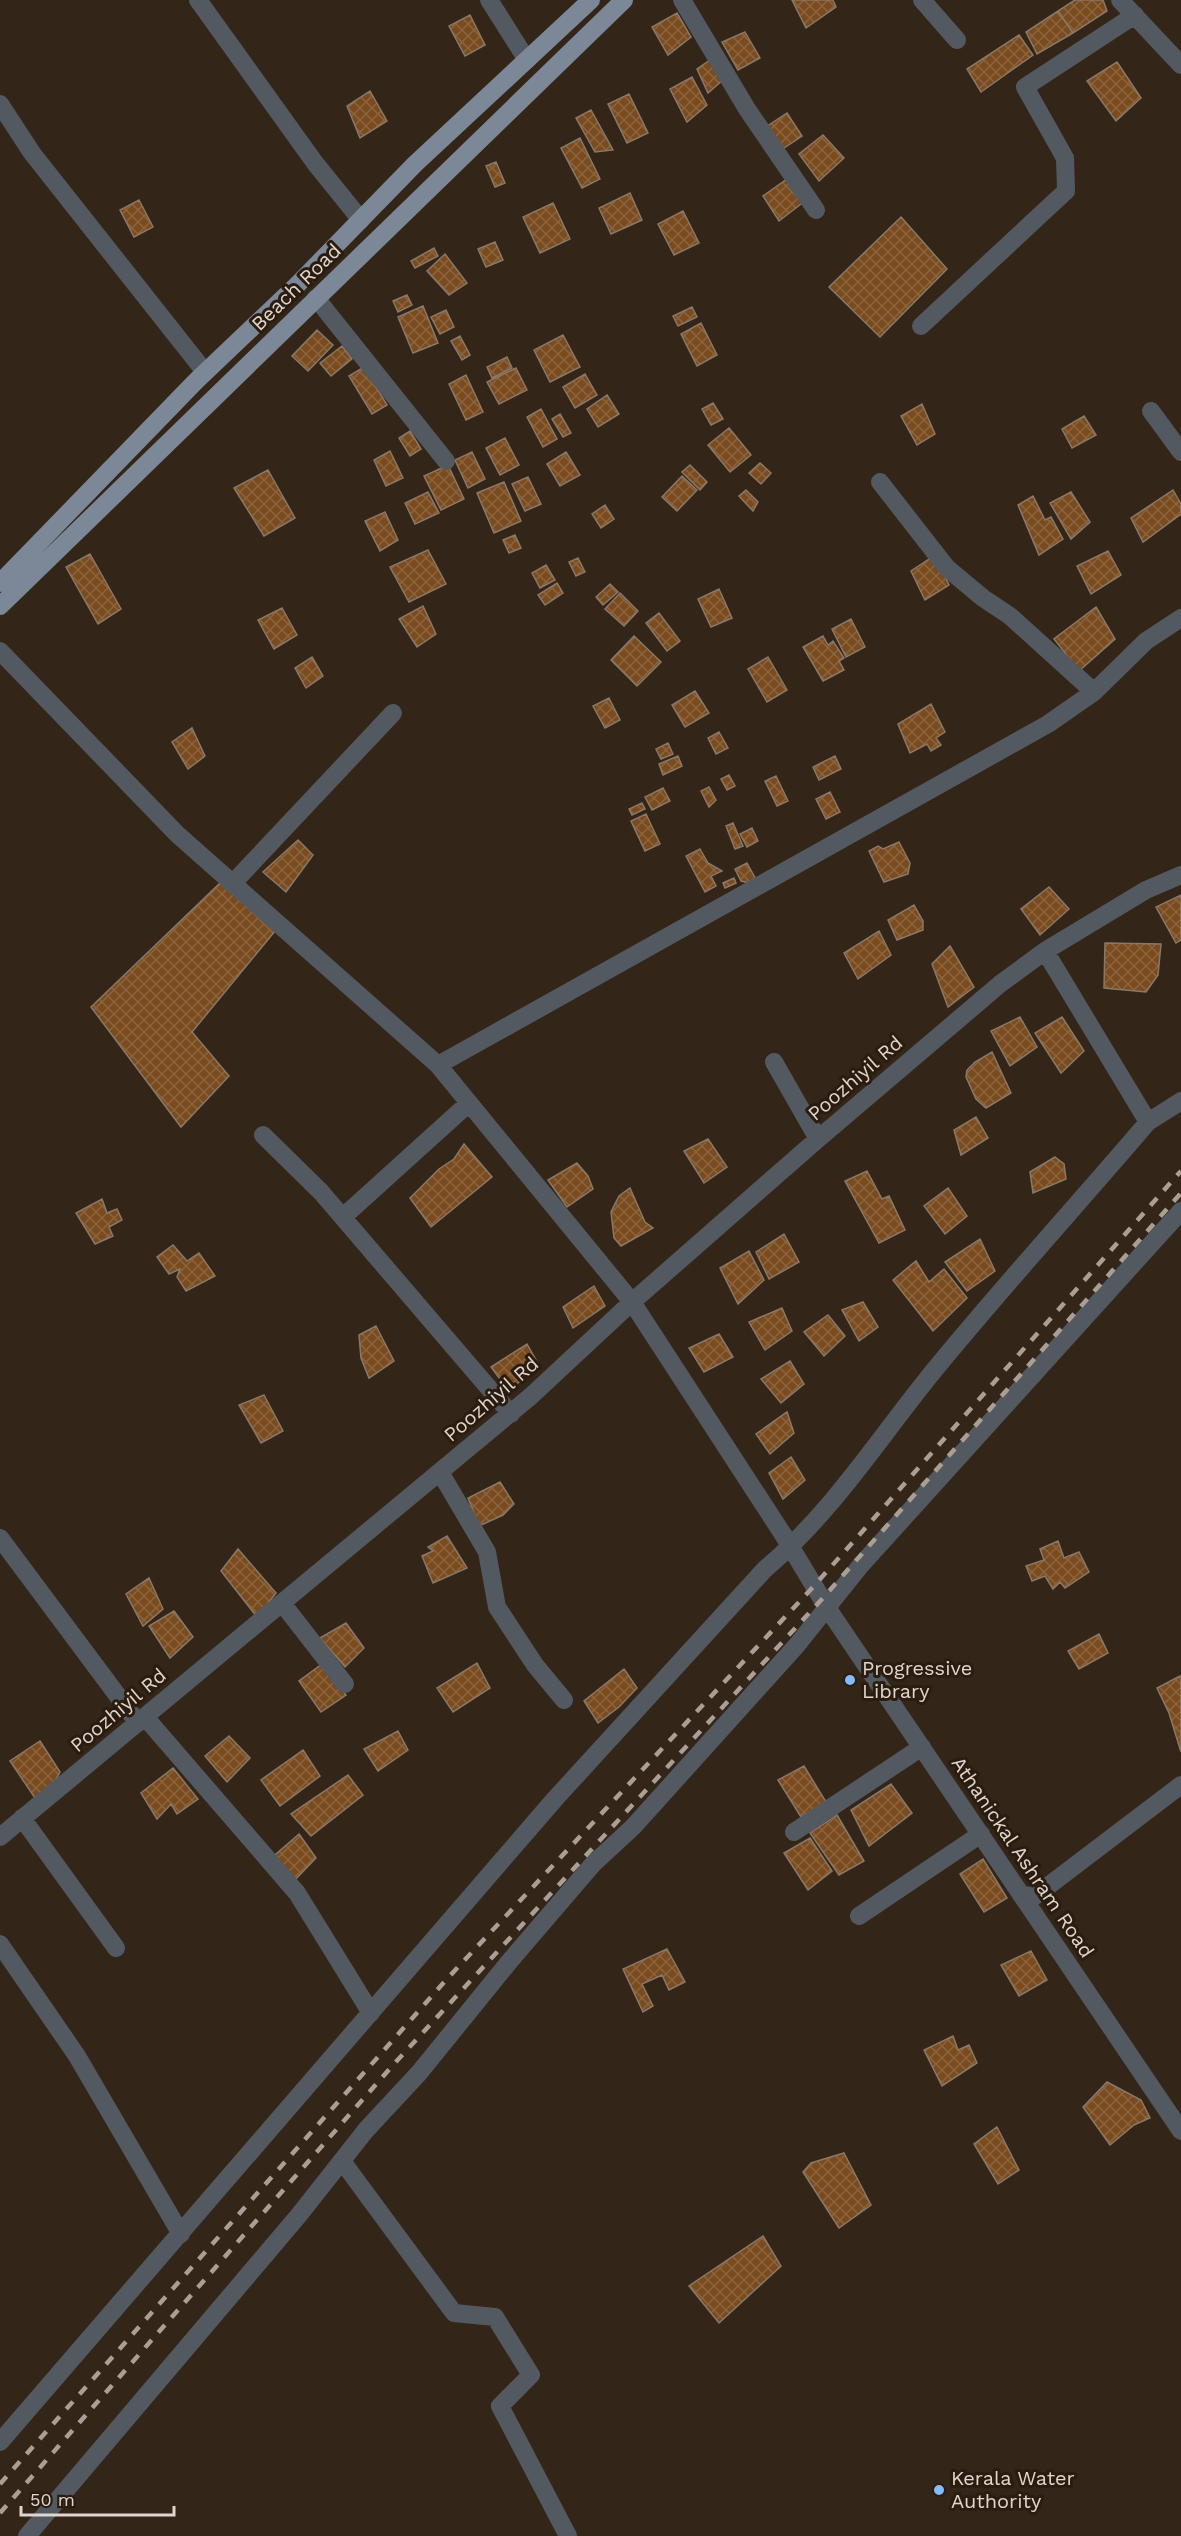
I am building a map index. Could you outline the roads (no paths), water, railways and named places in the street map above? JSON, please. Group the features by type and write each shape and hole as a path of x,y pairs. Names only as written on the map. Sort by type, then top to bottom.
{"main road":[{"path":"0,583 414,164 591,0"},
{"name":"Beach Road","path":"0,606 624,0"}],"street":[{"path":"198,0 315,163 361,220"},
{"path":"489,0 527,60"},
{"path":"682,0 747,109 816,210"},
{"path":"922,0 957,40"},
{"path":"921,326 1066,191 1065,158 1025,87 1130,6 1181,65"},
{"path":"0,104 32,153 206,372"},
{"path":"316,298 446,461"},
{"path":"1150,411 1181,452"},
{"path":"880,482 947,568 983,598 1010,616 1094,692"},
{"path":"438,1065 732,898 942,785 1048,724 1094,692 1146,641 1181,618"},
{"name":"Athanickal Ashram Road","path":"0,651 177,834 438,1065 632,1302 828,1609 1181,2131"},
{"path":"232,884 393,714"},
{"name":"Poozhiyil Rd","path":"0,1837 510,1414 632,1302 1000,984 1046,951 1146,890 1181,875"},
{"path":"1046,951 1148,1122"},
{"path":"774,1062 818,1139"},
{"path":"0,2442 554,1800 765,1569 790,1548 874,1451 936,1369 1148,1122 1181,1101"},
{"path":"343,1217 469,1103"},
{"path":"263,1135 343,1217 510,1414"},
{"path":"27,2536 366,2130 419,2073 509,1962 586,1873 633,1827 828,1609 861,1565 1181,1211"},
{"path":"440,1472 486,1552 497,1607 535,1665 564,1700"},
{"path":"0,1538 141,1720 297,1893 371,2013"},
{"path":"282,1603 345,1684"},
{"path":"794,1832 922,1747"},
{"path":"1022,1895 1035,1896 1181,1785"},
{"path":"22,1818 116,1948"},
{"path":"859,1916 981,1834"},
{"path":"0,1944 77,2056 181,2234"},
{"path":"342,2161 454,2313 495,2317 531,2375 500,2406 568,2536"}],"railway":[{"path":"0,2484 446,1980 814,1586 1181,1171"},
{"path":"0,2513 393,2065 823,1598 1181,1193"}],"place":[{"name":"Progressive Library","path":"850,1680"},
{"name":"Kerala Water Authority","path":"939,2490"}]}
